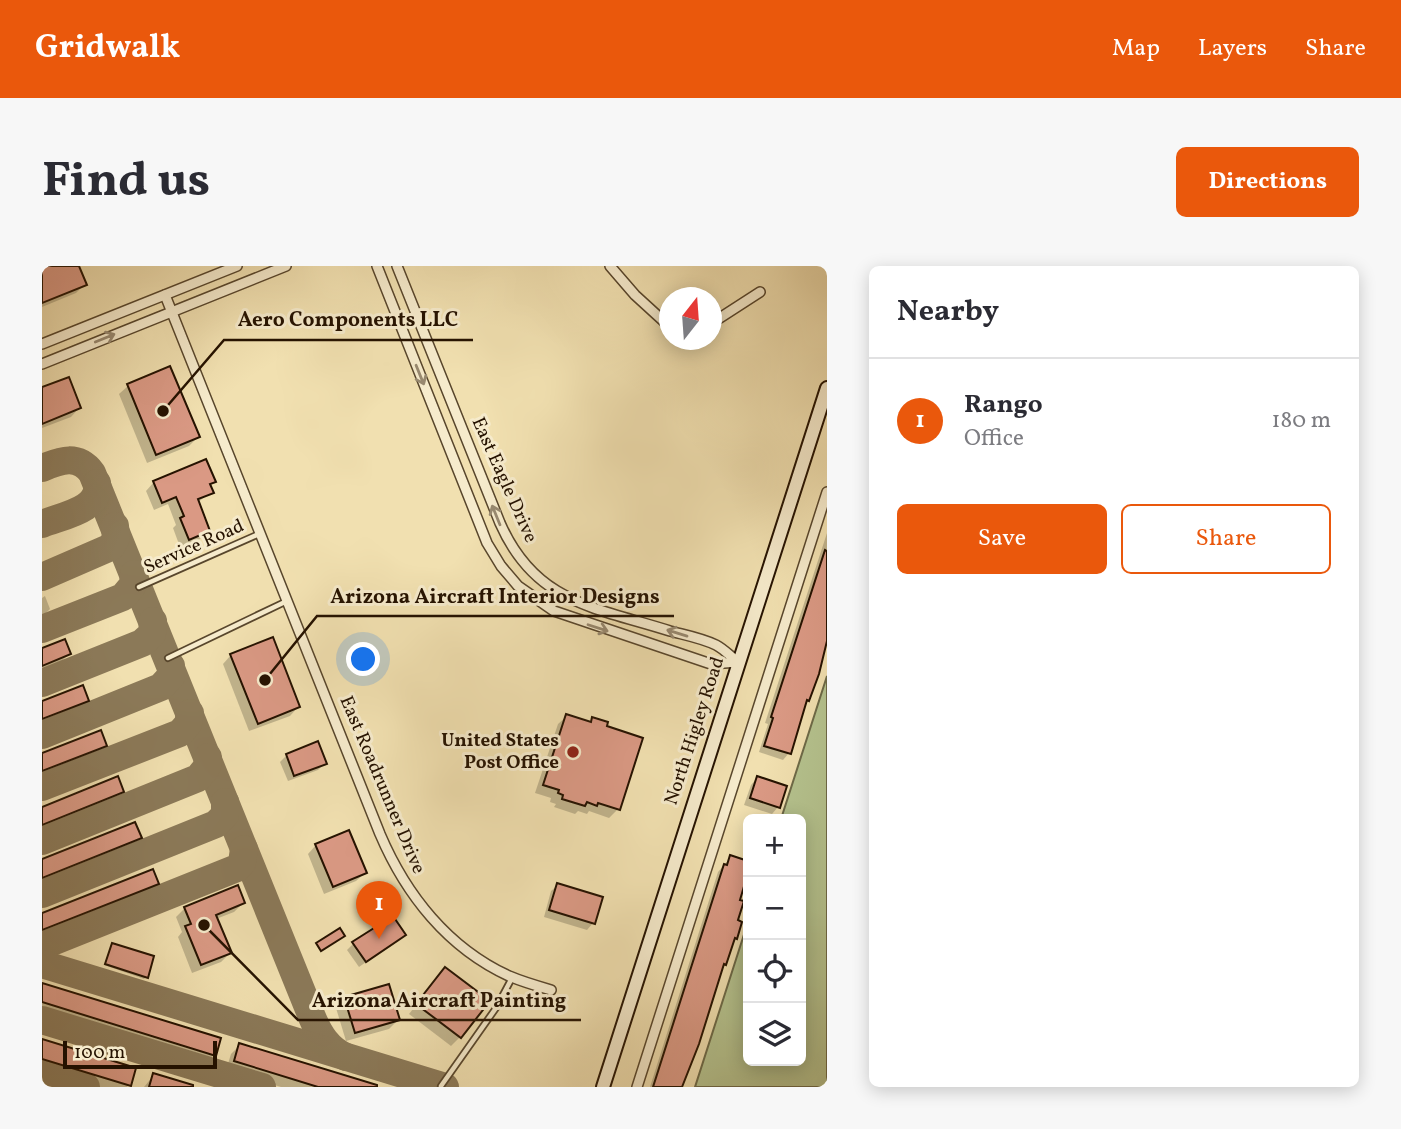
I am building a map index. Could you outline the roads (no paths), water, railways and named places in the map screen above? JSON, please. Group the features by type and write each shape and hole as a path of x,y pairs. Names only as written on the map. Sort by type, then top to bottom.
{"main road":[{"name":"North Higley Road","path":"603,1087 827,388"}],"street":[{"path":"42,344 237,266"},
{"path":"42,363 286,266"},
{"name":"East Eagle Drive","path":"377,266 487,543 500,566 518,586 544,606 580,622 711,664 738,662"},
{"name":"East Eagle Drive","path":"397,266 508,541 531,573 557,593 717,645 738,662"},
{"path":"610,266 659,317"},
{"path":"722,317 760,292"},
{"name":"East Roadrunner Drive","path":"165,295 397,872 439,926 483,962 512,977 551,990"},
{"path":"429,396 446,389"},
{"path":"637,1087 827,492"}],"lane":[{"name":"Service Road","path":"139,587 260,533"},
{"path":"168,658 287,601"},
{"path":"441,1086 496,1008 512,977"}],"place":[{"name":"Aero Components LLC","path":"163,411"},
{"name":"Arizona Aircraft Interior Designs","path":"265,680"},
{"name":"United States Post Office","path":"573,752"},
{"name":"Arizona Aircraft Painting","path":"204,925"},
{"name":"Rango","path":"379,939"}]}
